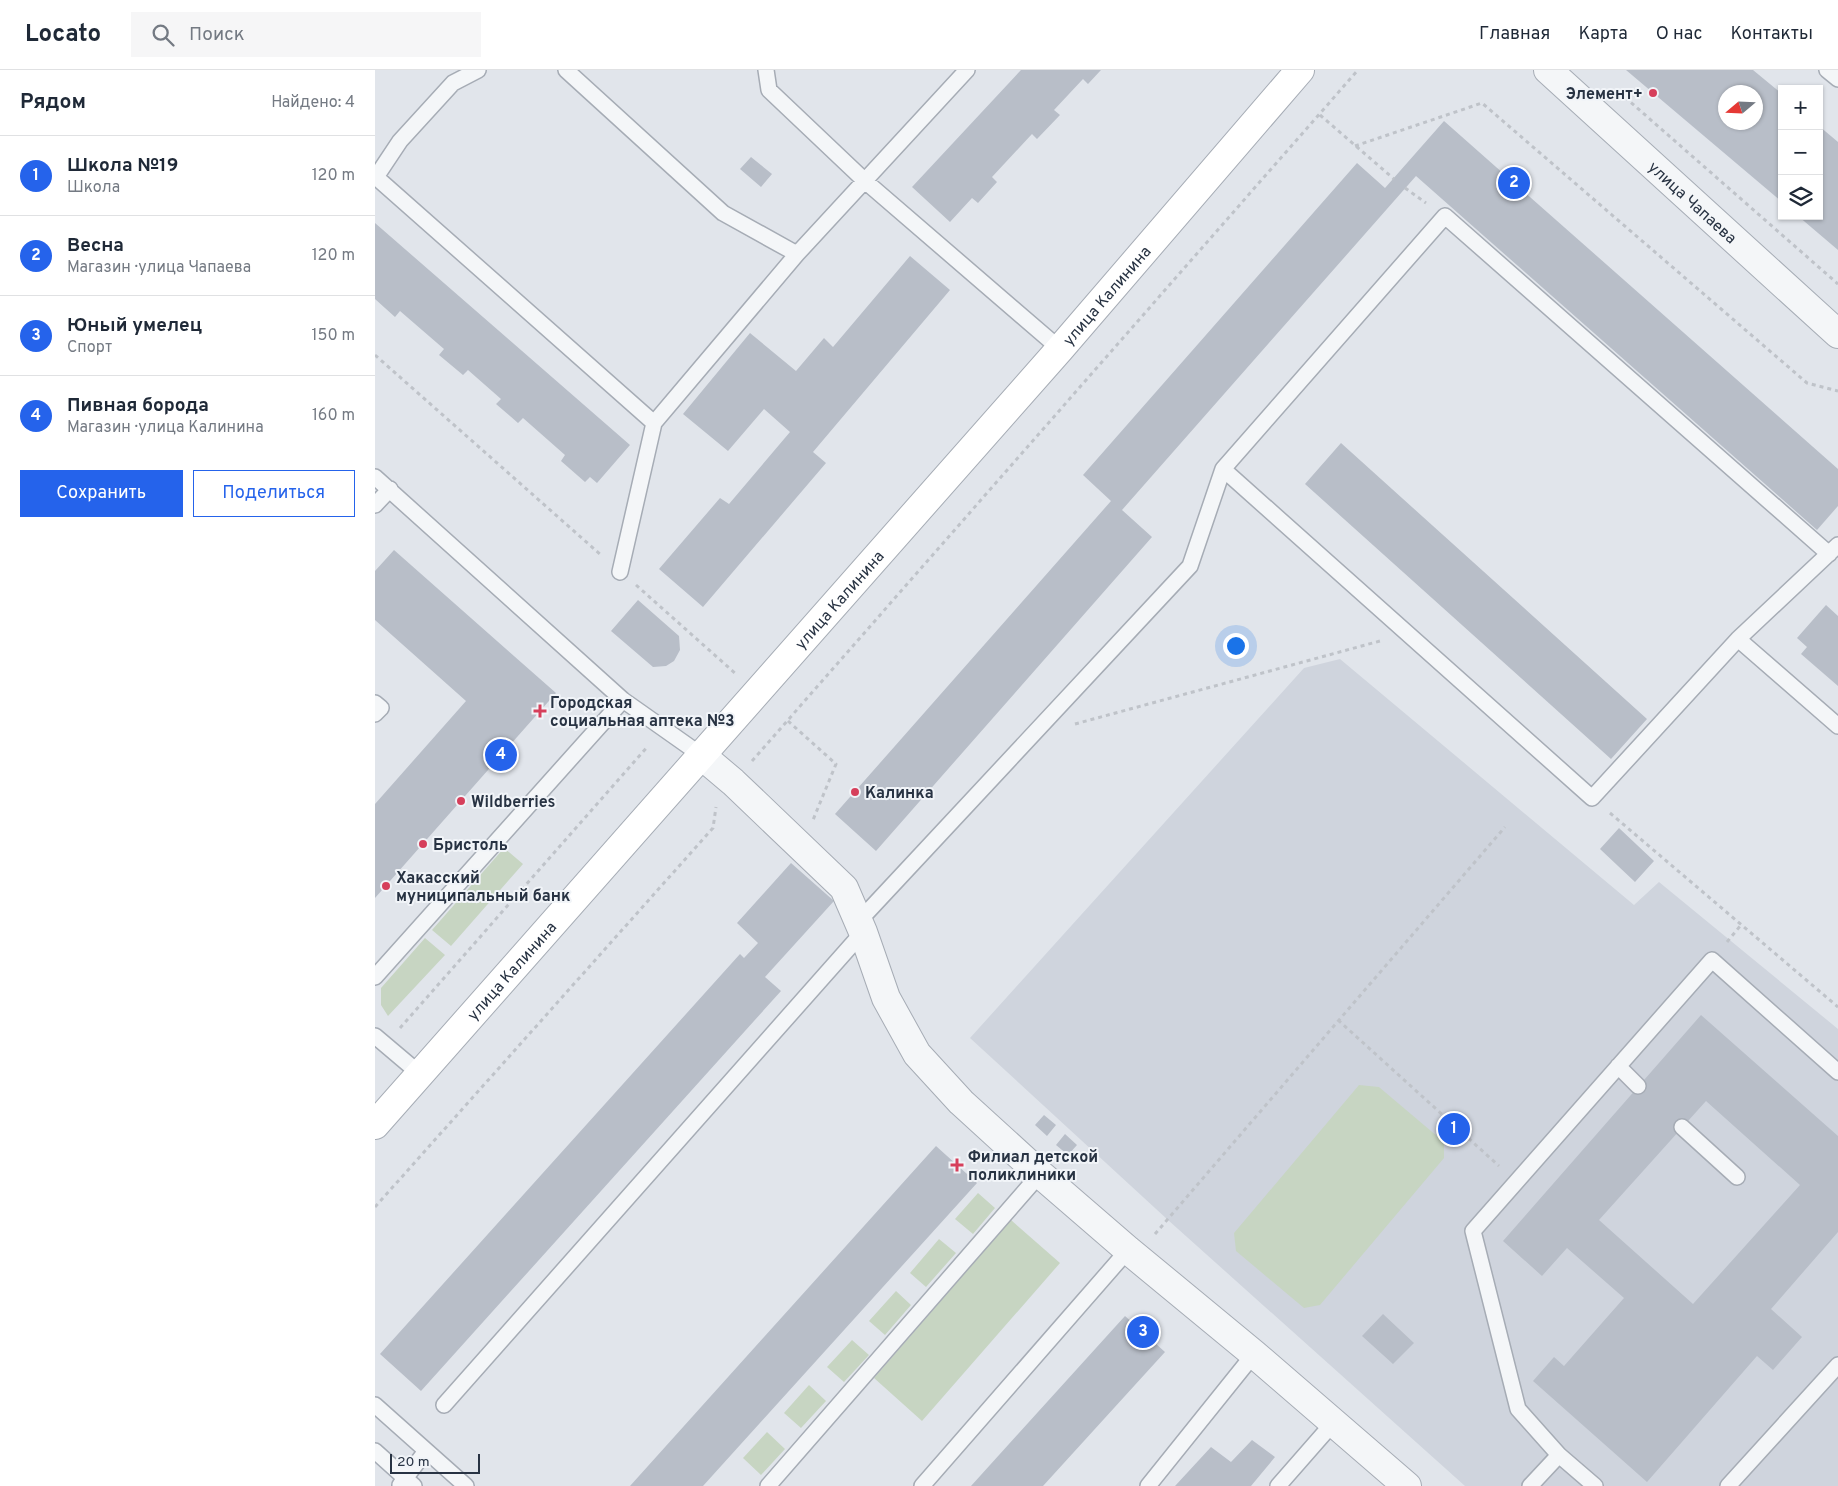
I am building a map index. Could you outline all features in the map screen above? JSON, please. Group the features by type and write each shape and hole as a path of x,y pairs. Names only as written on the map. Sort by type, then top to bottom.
{"main road":[{"name":"улица Калинина","path":"375,1125 1060,349 1300,70"}],"street":[{"name":"улица Чапаева","path":"1548,70 1838,334"},
{"path":"701,755 733,782 844,888 861,927 886,998 917,1054 961,1102 1128,1250 1334,1422 1398,1483"}],"lane":[{"path":"478,70 453,83 400,141 377,177 654,423"},
{"path":"566,70 723,213 797,254"},
{"path":"766,70 769,90 865,181 1060,349"},
{"path":"620,572 654,423 797,254 967,70"},
{"path":"1827,70 1838,79"},
{"path":"444,1405 861,927 1031,736 1189,566 1223,469 1445,216 1833,550 1738,639 1592,798 1223,469"},
{"path":"375,477 623,700 701,755"},
{"path":"375,505 390,490"},
{"path":"1738,639 1838,726"},
{"path":"375,976 623,700"},
{"path":"375,702 381,708 375,714"},
{"path":"1595,1486 1559,1454 1519,1409 1473,1231 1712,960 1838,1072"},
{"path":"380,1040 420,1074"},
{"path":"1617,1066 1638,1086"},
{"path":"1682,1127 1737,1177"},
{"path":"768,1486 1040,1174"},
{"path":"922,1486 1128,1250"},
{"path":"1147,1486 1253,1354"},
{"path":"1728,1486 1838,1365"},
{"path":"375,1405 466,1486"},
{"path":"1278,1486 1334,1422"},
{"path":"375,1451 406,1484 426,1451"},
{"path":"1531,1486 1559,1454"}],"path":[{"path":"375,1207 713,828 717,799 788,721 1358,70"},
{"path":"1617,89 1838,284"},
{"path":"1355,146 1482,103 1807,383 1838,391"},
{"path":"1320,115 1394,179"},
{"path":"375,355 708,648 736,675"},
{"path":"1031,736 1409,633"},
{"path":"788,721 836,764 802,847"},
{"path":"380,1040 664,728"},
{"path":"1592,798 1838,1007"},
{"path":"1152,1238 1505,827"},
{"path":"1338,1020 1516,1182"}],"shaded area":[{"path":"1340,659 1634,905 1659,882 1838,1029 1838,1486 1465,1486 1168,1220 970,1038 1304,668"}],"green space":[{"path":"504,848 523,864 451,946 432,930"},
{"path":"425,938 445,955 388,1016 381,1005 381,988"},
{"path":"1359,1085 1379,1087 1444,1142 1444,1158 1320,1305 1304,1308 1236,1251 1234,1233"},
{"path":"978,1193 995,1208 973,1234 955,1219"},
{"path":"1011,1220 1060,1263 922,1421 874,1378"},
{"path":"939,1239 956,1253 926,1287 910,1273"},
{"path":"896,1291 911,1305 885,1335 869,1321"},
{"path":"852,1340 869,1355 844,1382 827,1367"},
{"path":"809,1385 826,1401 801,1428 784,1413"},
{"path":"767,1432 785,1449 761,1475 743,1458"}],"building":[{"path":"1021,70 1101,70 1088,84 1083,79 1054,110 1060,115 1037,139 1032,134 992,177 997,182 978,203 972,198 950,222 912,187"},
{"path":"1626,70 1753,70 1778,91 1778,199"},
{"path":"1444,121 1838,469 1838,506 1817,530 1416,176 1122,510 1152,537 876,851 835,814 1111,501 1083,475 1357,163 1385,188"},
{"path":"1823,129 1838,142 1838,250 1803,220 1823,220"},
{"path":"751,157 772,174 761,187 740,169"},
{"path":"375,223 630,445 597,483 590,477 585,482 561,461 565,455 523,418 518,423 496,404 501,399 468,370 463,375 439,355 444,349 400,311 395,317 375,299"},
{"path":"910,256 950,290 813,452 826,463 703,607 659,569 720,498 729,504 790,432 764,409 728,451 683,414 750,333 796,371 824,338 833,347"},
{"path":"1341,443 1647,719 1611,759 1305,484"},
{"path":"394,550 556,693 375,898 375,804 466,701 375,620 375,571"},
{"path":"638,600 679,636 680,650 674,661 666,666 653,667 611,631"},
{"path":"1826,605 1838,616 1838,686 1801,654 1807,647 1797,638"},
{"path":"1619,828 1654,861 1635,882 1600,849"},
{"path":"791,863 834,901 765,977 781,991 421,1391 380,1354 740,954 744,958 758,943 737,923"},
{"path":"1701,1015 1838,1136 1838,1232 1771,1309 1802,1337 1773,1370 1757,1356 1647,1482 1533,1381 1554,1357 1564,1366 1624,1298 1567,1248 1542,1276 1503,1241","holes":["1706,1101 1800,1185 1693,1304 1599,1220"]},
{"path":"1044,1115 1056,1125 1047,1136 1035,1125"},
{"path":"1065,1134 1077,1145 1068,1155 1056,1145"},
{"path":"936,1146 977,1183 703,1486 630,1486"},
{"path":"1383,1314 1414,1343 1393,1364 1362,1336"},
{"path":"1125,1316 1165,1352 1043,1486 971,1486"},
{"path":"1252,1440 1275,1457 1251,1486 1175,1486 1211,1447 1231,1462"}],"place":[{"name":"Элемент+","path":"1653,93"},
{"name":"Весна","path":"1514,183"},
{"name":"Городская социальная аптека №3","path":"540,711"},
{"name":"Пивная борода","path":"501,755"},
{"name":"Калинка","path":"855,792"},
{"name":"Wildberries","path":"461,801"},
{"name":"Бристоль","path":"423,844"},
{"name":"Хакасский муниципальный банк","path":"386,886"},
{"name":"Школа №19","path":"1454,1129"},
{"name":"Филиал детской поликлиники","path":"957,1165"},
{"name":"Юный умелец","path":"1143,1332"}]}
